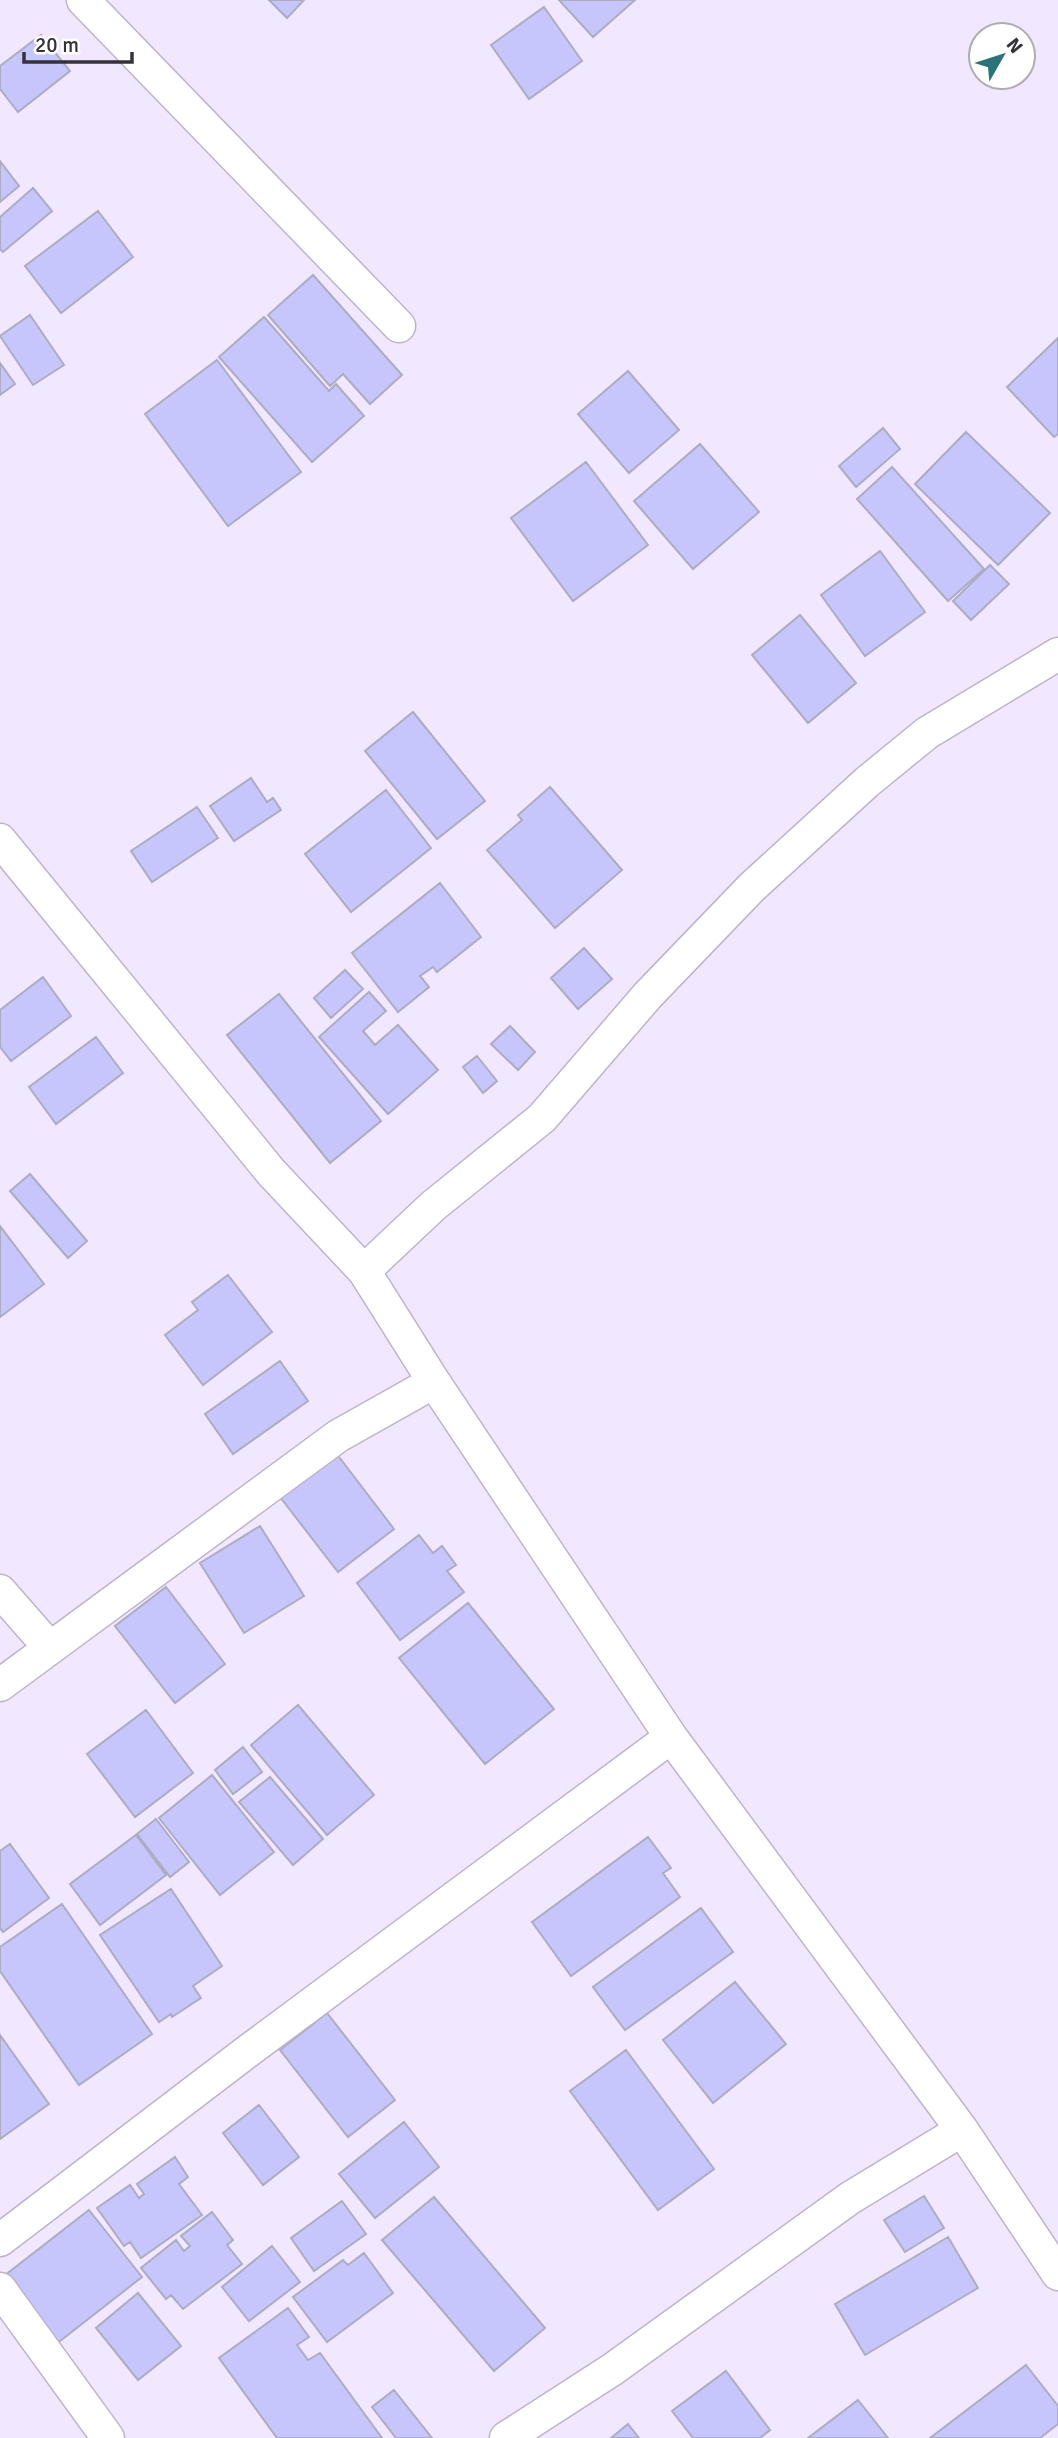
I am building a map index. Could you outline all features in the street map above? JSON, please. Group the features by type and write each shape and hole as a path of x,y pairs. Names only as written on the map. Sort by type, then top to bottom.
{"street":[{"path":"83,0 399,326"},
{"path":"364,1272 433,1206 542,1118 648,995 752,887 867,782 927,733 1058,654"},
{"path":"0,840 29,879 271,1172 364,1272 434,1382 671,1737 962,2130 1058,2274"},
{"path":"0,1685 338,1436 434,1382"},
{"path":"0,1591 50,1648"},
{"path":"0,2240 248,2051 671,1737"},
{"path":"506,2438 613,2369 849,2198 962,2130"},
{"path":"0,2289 108,2438"}],"building":[{"path":"269,0 304,0 287,18"},
{"path":"559,0 635,0 593,37"},
{"path":"544,7 582,61 529,99 491,45"},
{"path":"41,35 70,71 18,112 0,89 0,66"},
{"path":"0,161 19,186 0,202"},
{"path":"33,188 52,211 3,252 0,249 0,217"},
{"path":"98,211 133,257 61,313 25,266"},
{"path":"313,275 402,375 370,404 343,374 330,386 268,315"},
{"path":"30,315 64,365 33,385 0,336"},
{"path":"264,317 329,391 336,384 364,416 312,462 219,357"},
{"path":"1058,338 1058,434 1054,437 1007,387"},
{"path":"217,360 301,472 228,526 145,414"},
{"path":"0,363 15,384 0,395"},
{"path":"628,371 679,430 629,473 578,414"},
{"path":"883,428 900,449 856,487 839,466"},
{"path":"966,432 1050,513 998,565 915,484"},
{"path":"700,444 759,512 693,569 634,501"},
{"path":"586,462 648,545 573,601 511,518"},
{"path":"892,467 984,569 948,601 857,499"},
{"path":"880,551 925,612 865,656 821,595"},
{"path":"990,565 1009,584 971,620 953,601"},
{"path":"800,615 856,683 808,723 752,655"},
{"path":"413,712 485,801 437,839 365,751"},
{"path":"251,778 267,802 273,798 281,810 234,841 210,806"},
{"path":"550,787 622,870 555,928 487,850 522,820 518,815"},
{"path":"386,790 431,848 351,912 305,854"},
{"path":"197,807 218,838 152,882 131,851"},
{"path":"440,883 481,937 437,972 433,967 420,976 429,987 398,1012 352,953"},
{"path":"584,948 612,979 578,1009 551,978"},
{"path":"345,970 363,989 331,1018 314,998"},
{"path":"43,977 71,1016 11,1061 0,1047 0,1010"},
{"path":"369,992 386,1011 363,1031 375,1045 398,1025 438,1070 388,1114 319,1037"},
{"path":"279,994 381,1121 330,1163 227,1035"},
{"path":"510,1026 535,1052 518,1070 491,1044"},
{"path":"96,1037 123,1073 56,1124 29,1087"},
{"path":"477,1056 497,1081 483,1093 463,1067"},
{"path":"30,1174 87,1241 68,1258 10,1191"},
{"path":"0,1226 44,1284 0,1317"},
{"path":"228,1275 272,1332 203,1385 165,1335 198,1310 192,1302"},
{"path":"280,1361 308,1401 233,1454 205,1414"},
{"path":"336,1453 394,1529 338,1572 280,1497"},
{"path":"260,1526 304,1596 244,1633 200,1563"},
{"path":"419,1535 433,1553 442,1546 456,1565 447,1571 464,1592 400,1640 357,1583"},
{"path":"166,1587 225,1664 175,1703 115,1626"},
{"path":"468,1603 554,1709 485,1764 399,1658"},
{"path":"298,1705 374,1795 327,1835 251,1745"},
{"path":"146,1710 193,1773 135,1817 87,1754"},
{"path":"243,1747 262,1772 233,1794 215,1770"},
{"path":"212,1775 274,1852 220,1895 159,1818"},
{"path":"270,1777 323,1839 293,1865 239,1802"},
{"path":"156,1819 189,1862 170,1877 137,1834"},
{"path":"136,1835 166,1875 100,1925 70,1884"},
{"path":"648,1837 671,1868 663,1873 680,1897 571,1976 532,1922"},
{"path":"10,1844 49,1898 3,1932 0,1928 0,1851"},
{"path":"171,1889 222,1966 193,1986 201,1998 172,2017 171,2014 159,2022 100,1935"},
{"path":"62,1904 152,2034 79,2085 0,1971 0,1947"},
{"path":"701,1908 733,1952 625,2030 593,1987"},
{"path":"735,1982 786,2044 713,2103 663,2040"},
{"path":"327,2013 395,2100 348,2137 280,2050"},
{"path":"0,2035 49,2104 0,2139"},
{"path":"626,2050 714,2169 658,2210 570,2091"},
{"path":"259,2105 299,2157 263,2185 223,2133"},
{"path":"404,2122 439,2167 375,2218 339,2174"},
{"path":"175,2157 188,2177 179,2184 202,2215 141,2258 130,2242 124,2246 97,2208 130,2185 139,2198 144,2194 137,2184"},
{"path":"924,2196 944,2228 905,2252 884,2220"},
{"path":"434,2197 545,2328 494,2371 382,2240"},
{"path":"342,2201 366,2234 314,2271 291,2238"},
{"path":"89,2210 142,2277 46,2352 0,2279"},
{"path":"212,2212 233,2240 227,2245 242,2264 183,2309 171,2295 166,2299 141,2268 176,2240 184,2251 190,2246 181,2236"},
{"path":"948,2237 978,2288 865,2355 835,2304"},
{"path":"272,2246 300,2282 249,2321 222,2287"},
{"path":"364,2253 393,2293 327,2342 293,2297 343,2260 348,2265"},
{"path":"138,2293 181,2346 138,2380 96,2328"},
{"path":"288,2308 309,2337 297,2345 308,2360 320,2353 382,2438 277,2438 219,2358"},
{"path":"1026,2365 1058,2406 1058,2424 1040,2438 930,2438"},
{"path":"726,2371 770,2430 760,2438 693,2438 672,2411"},
{"path":"394,2390 432,2438 396,2438 372,2407"},
{"path":"858,2400 888,2438 808,2438"},
{"path":"628,2424 639,2438 611,2438"}]}
